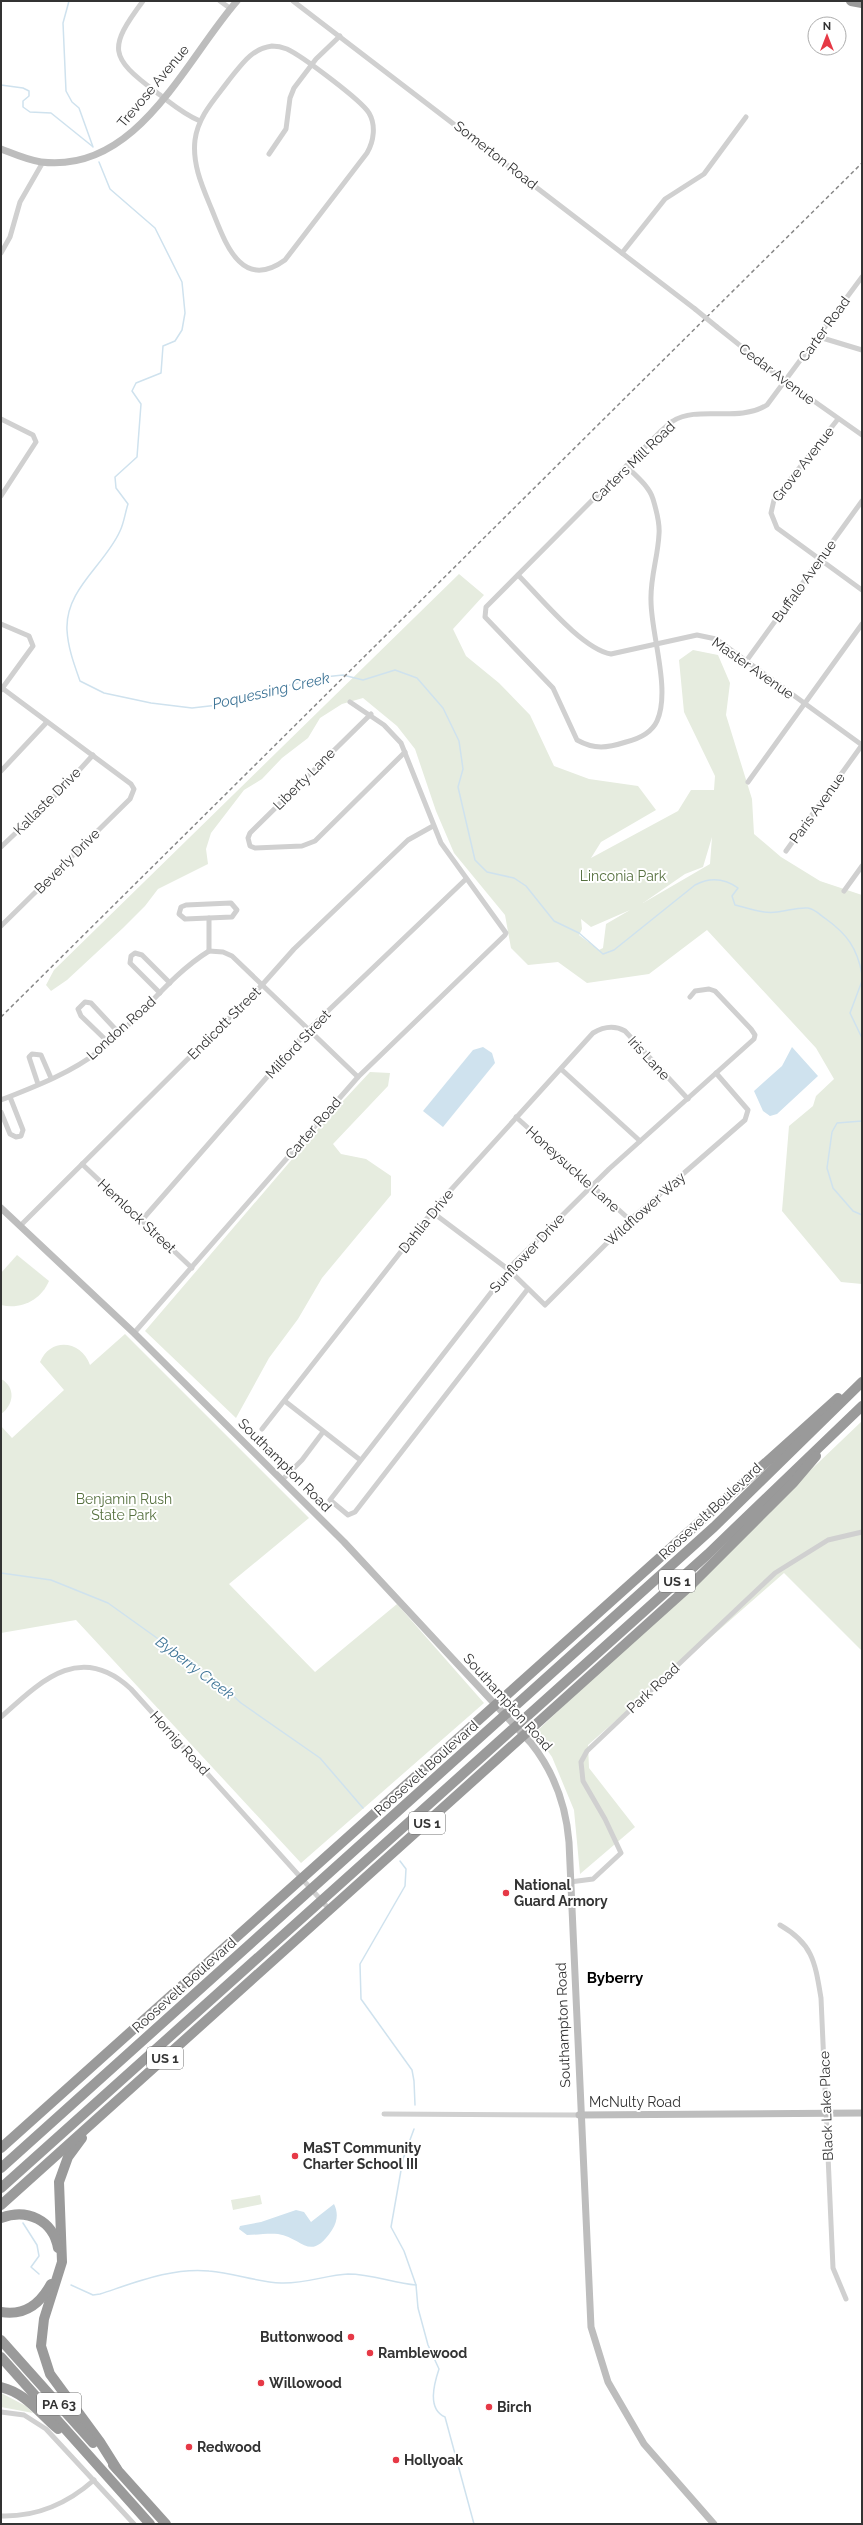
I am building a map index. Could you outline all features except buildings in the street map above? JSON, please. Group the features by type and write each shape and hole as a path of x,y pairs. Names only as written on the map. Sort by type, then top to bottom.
{"highway":[{"path":"851,1 862,3"},
{"name":"Roosevelt Boulevard","path":"1,2148 862,1376"},
{"name":"Roosevelt Boulevard","path":"1,2168 714,1527 862,1382"},
{"name":"Roosevelt Boulevard","path":"1,2188 708,1554 786,1477 835,1433 862,1406"},
{"name":"Roosevelt Boulevard","path":"1,2205 713,1565 793,1483 835,1433"},
{"path":"335,1849 395,1815"},
{"path":"371,1873 405,1825"},
{"path":"100,2116 68,2157 60,2176 58,2195 62,2262 44,2319 41,2340 42,2352 50,2374 100,2442 117,2469"},
{"path":"1,2192 39,2171"},
{"path":"1,2218 20,2214 39,2218 53,2233 58,2254 54,2277 38,2302 19,2312 1,2312"},
{"name":"PA 63","path":"1,2340 166,2524"},
{"path":"1,2357 74,2442"},
{"name":"PA 63","path":"1,2386 13,2390 28,2400 74,2442 150,2524"}],"street":[{"path":"144,1 121,31 119,51 128,69 185,114 200,121"},
{"path":"220,1 231,9"},
{"name":"Trevose Avenue","path":"1,149 42,162 75,161 101,154 131,134 163,97 237,1"},
{"name":"Somerton Road","path":"294,1 695,309"},
{"path":"269,154 286,129 290,98 294,88 311,66 340,36"},
{"path":"272,46 288,49 363,105 373,123 373,141 366,153 294,249 278,265 269,268 252,268 242,265 228,250 197,172 195,140 200,121 244,61 262,47 272,46"},
{"path":"622,253 665,199 704,174 746,117"},
{"path":"2,251 10,237 20,202 42,162"},
{"name":"Carter Road","path":"787,382 862,276"},
{"name":"Cedar Avenue","path":"695,309 787,382 862,435"},
{"path":"819,337 862,350"},
{"name":"Carters Mill Road","path":"626,466 646,486 653,497 660,534 650,583 651,621 661,675 660,708 657,721 649,732 639,738 606,748 595,748 583,744 577,740 572,733 553,688 485,617 486,607 626,466 673,421 686,416 744,414 758,411 767,405 787,382"},
{"path":"1,419 36,438 36,445 1,496"},
{"name":"Grove Avenue","path":"820,560 777,528 773,522 771,507 806,458 838,419"},
{"name":"Buffalo Avenue","path":"747,660 862,501"},
{"path":"820,560 862,590"},
{"name":"Master Avenue","path":"518,575 585,642 600,652 611,654 697,635 716,639 747,660 804,704 862,745"},
{"path":"1,624 29,636 33,643 31,650 2,689 93,755"},
{"path":"748,782 862,624"},
{"path":"350,702 371,714 390,730 405,752 432,826 444,849 466,879"},
{"name":"Liberty Lane","path":"371,714 250,833 248,838 250,846 302,846 314,841 405,752"},
{"path":"1,771 47,722"},
{"name":"Paris Avenue","path":"786,851 862,745"},
{"name":"Beverly Drive","path":"1,926 132,796 134,789 131,784 93,755"},
{"name":"Kallaste Drive","path":"1,847 63,788 93,755"},
{"name":"Endicott Street","path":"20,1226 262,985 294,949 408,840 432,826"},
{"path":"844,891 862,866"},
{"name":"Carter Road","path":"134,1333 358,1077 505,935 466,879"},
{"name":"Milford Street","path":"142,1220 309,1029 466,879"},
{"path":"231,903 236,906 236,912 232,917 209,918 185,919 180,916 179,911 186,905 231,903"},
{"path":"209,918 209,951 227,953 358,1077"},
{"name":"London Road","path":"1,1100 79,1065 109,1043 187,966 209,951"},
{"path":"160,993 130,963 131,956 135,953 142,955 170,983"},
{"name":"Sunflower Drive","path":"527,1290 355,1512 348,1515 330,1500 359,1459 509,1270 592,1186 754,1039 755,1035 715,991 709,988 695,991 690,998"},
{"path":"109,1043 81,1016 78,1009 81,1004 91,1004 119,1033"},
{"name":"Dahlia Drive","path":"262,1430 286,1402 432,1212 593,1033 606,1027"},
{"name":"Iris Lane","path":"606,1027 619,1028 625,1031 688,1098"},
{"path":"38,1084 29,1062 29,1056 32,1054 41,1055 51,1078"},
{"path":"561,1069 640,1142"},
{"name":"Wildflower Way","path":"527,1290 545,1306 630,1220 745,1120 748,1110 716,1074"},
{"path":"1,1112 10,1134 16,1137 21,1136 23,1130 10,1097"},
{"name":"Honeysuckle Lane","path":"516,1117 630,1220"},
{"name":"Hemlock Street","path":"82,1164 192,1268"},
{"name":"Southampton Road","path":"1,1208 134,1333 344,1542 505,1716 516,1726 545,1763 560,1797 567,1824 579,2115 591,2327 608,2382 644,2444 714,2524"},
{"path":"432,1212 509,1270 527,1290"},
{"path":"286,1402 359,1459"},
{"path":"282,1480 302,1460 323,1432"},
{"name":"Park Road","path":"570,1882 593,1880 621,1853 605,1819 583,1781 581,1762 586,1751 775,1573 828,1540 862,1532"},
{"name":"Hornig Road","path":"1,1717 40,1682 59,1672 88,1668 116,1677 131,1689 330,1910"},
{"name":"Black Lake Place","path":"780,1925 802,1941 810,1952 817,1973 821,1998 833,2268 846,2298"},
{"name":"McNulty Road","path":"384,2114 579,2115 862,2113"},
{"path":"1,2412 20,2414 41,2426 94,2480 134,2524"},
{"path":"1,2516 25,2515 56,2506 82,2491 94,2480"}],"green space":[{"name":"Linconia Park","path":"459,574 484,595 453,629 466,656 499,683 530,715 554,766 589,779 638,786 656,810 601,842 591,858 678,811 691,790 714,790 715,776 684,712 679,660 693,650 718,655 730,683 726,715 752,799 754,834 781,857 820,881 862,895 862,1284 841,1282 782,1211 789,1126 813,1106 816,1096 834,1079 816,1048 707,930 649,974 587,983 558,962 528,965 511,948 505,915 454,853 436,811 415,749 397,726 363,698 342,704 320,718 308,738 282,758 262,779 244,790 211,833 206,849 208,864 158,889 145,906 123,928 67,980 51,991 46,985 54,970","holes":["712,837 710,864 643,903 685,874 703,867","630,910 606,924 603,948 599,950 579,935 582,929 581,919 591,927"]},
{"path":"370,1072 390,1073 388,1086 333,1144 341,1154 366,1159 391,1176 391,1195 322,1278 298,1319 269,1358 236,1418 145,1331 329,1116"},
{"path":"17,1255 49,1281 41,1293 30,1302 16,1306 1,1305 1,1273"},
{"name":"Benjamin Rush State Park","path":"125,1334 309,1518 229,1584 315,1672 397,1604 484,1703 301,1863 76,1620 1,1633 1,1426 12,1438 64,1390 40,1362 51,1348 59,1345 74,1347 86,1357 90,1365"},
{"path":"1,1379 6,1382 12,1396 9,1406 1,1414"},
{"path":"862,1421 862,1651 784,1573 588,1745 589,1768 635,1827 580,1874 574,1810 552,1757 535,1733"},
{"path":"260,2195 262,2204 233,2210 231,2200"},
{"path":"1,2393 26,2406 33,2413 1,2407"}],"water":[{"path":"483,1047 492,1053 495,1063 443,1127 423,1111 473,1050"},
{"path":"792,1047 818,1076 777,1114 770,1116 763,1111 754,1091 782,1066"},
{"path":"334,2204 337,2217 334,2227 324,2240 318,2245 312,2247 306,2246 287,2236 278,2234 247,2235 239,2229 240,2226 261,2222 296,2210 304,2212 311,2222"}],"waterway":[{"name":"Poquessing Creek","path":"69,1 63,23 66,91 72,102 79,108 93,147"},
{"path":"1,85 23,88 29,91 29,96 23,101 23,107 30,112 51,113 92,146"},
{"name":"Poquessing Creek","path":"99,162 110,189 155,228 182,282 185,313 182,330 175,341 163,346 161,373 136,383 132,391 141,404 137,457 115,477 116,488 128,504 120,531 105,555 79,590 72,602 68,615 67,630 69,643 80,681 104,693 151,703 192,708 218,705 315,678 343,675 363,680 395,670 417,678 443,708 459,741 463,769 458,787 475,860 487,872 514,878 526,886 554,921 579,933 603,954 614,950 695,885 701,882 717,880 727,882 738,888 732,896 735,905 766,912 804,908 815,911 840,930 850,942 854,949 862,974"},
{"name":"Poquessing Creek","path":"862,981 850,1013 862,1038"},
{"name":"Poquessing Creek","path":"862,1121 837,1123 832,1132 827,1168 833,1188 853,1211 862,1215"},
{"name":"Byberry Creek","path":"1,1573 51,1580 108,1603 217,1681 241,1703 320,1758 363,1808"},
{"name":"Byberry Creek","path":"400,1861 406,1869 405,1886 360,1964 361,1999 412,2070 415,2105"},
{"name":"Byberry Creek","path":"414,2129 403,2159 391,2227 404,2251 416,2285 418,2308 428,2345 439,2369 435,2382 433,2396 434,2402 439,2413 445,2417 474,2524"},
{"path":"23,2223 37,2245 39,2256 31,2267 39,2274"},
{"path":"71,2285 93,2295 154,2277 182,2271 195,2270 218,2272 281,2283 357,2274 416,2285"}],"railway":[{"path":"1,1017 862,163"}],"place":[{"name":"National Guard Armory","path":"506,1893"},
{"name":"MaST Community Charter School III","path":"295,2156"},
{"name":"Buttonwood","path":"351,2337"},
{"name":"Ramblewood","path":"370,2353"},
{"name":"Willowood","path":"261,2383"},
{"name":"Birch","path":"489,2407"},
{"name":"Redwood","path":"189,2447"},
{"name":"Hollyoak","path":"396,2460"}],"district":[{"name":"Byberry","path":"615,1978"}]}
